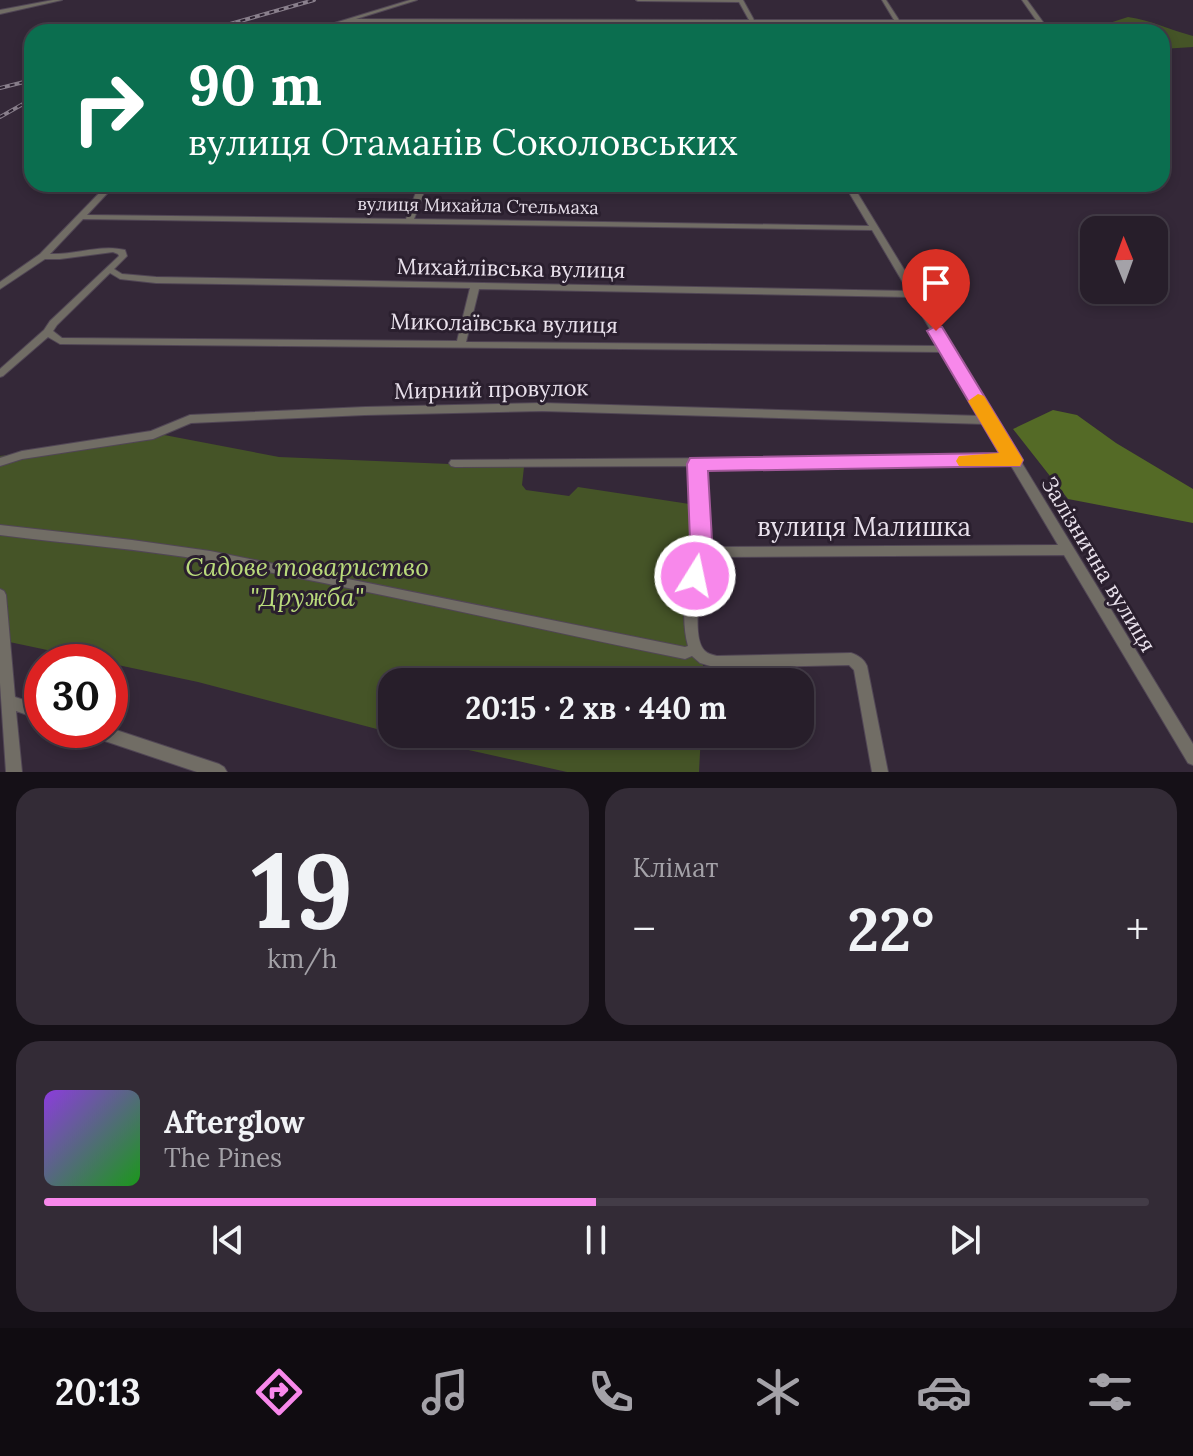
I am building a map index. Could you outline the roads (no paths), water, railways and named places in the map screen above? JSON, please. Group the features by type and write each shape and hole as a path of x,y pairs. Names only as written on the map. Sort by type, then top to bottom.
{"street":[{"path":"0,12 60,0"},
{"path":"334,24 415,0"},
{"path":"638,0 741,0 752,23"},
{"path":"884,0 898,22"},
{"path":"344,21 1040,22 1024,0"},
{"path":"0,286 43,256 105,192"},
{"path":"409,221 420,192"},
{"name":"Залізнична вулиця","path":"853,192 1193,758"},
{"name":"вулиця Михайла Стельмаха","path":"83,217 874,228"},
{"path":"0,374 48,332 79,296 120,261 122,252 43,256"},
{"name":"Михайлівська вулиця","path":"110,270 120,276 156,280 913,294"},
{"path":"461,343 475,286"},
{"name":"Миколаївська вулиця","path":"48,332 60,341 947,349"},
{"name":"Мирний провулок","path":"0,462 22,455 153,435 190,419 349,412 542,407 989,420"},
{"path":"455,463 1013,460"},
{"path":"697,464 701,540 706,552 697,562 695,576 692,631 695,649 703,659 717,662 851,659 860,666 880,772"},
{"path":"0,530 209,556 286,573 375,586 461,610 685,653 695,649"},
{"name":"вулиця Малишка","path":"706,552 1067,550"},
{"path":"0,595 14,772"},
{"path":"9,702 24,707"},
{"path":"128,742 219,772"}],"railway":[{"path":"230,24 314,0"},
{"path":"0,88 24,82"},
{"path":"0,117 24,104"}],"park label":[{"name":"Садове товариство \"Дружба\"","path":"307,582"}]}
